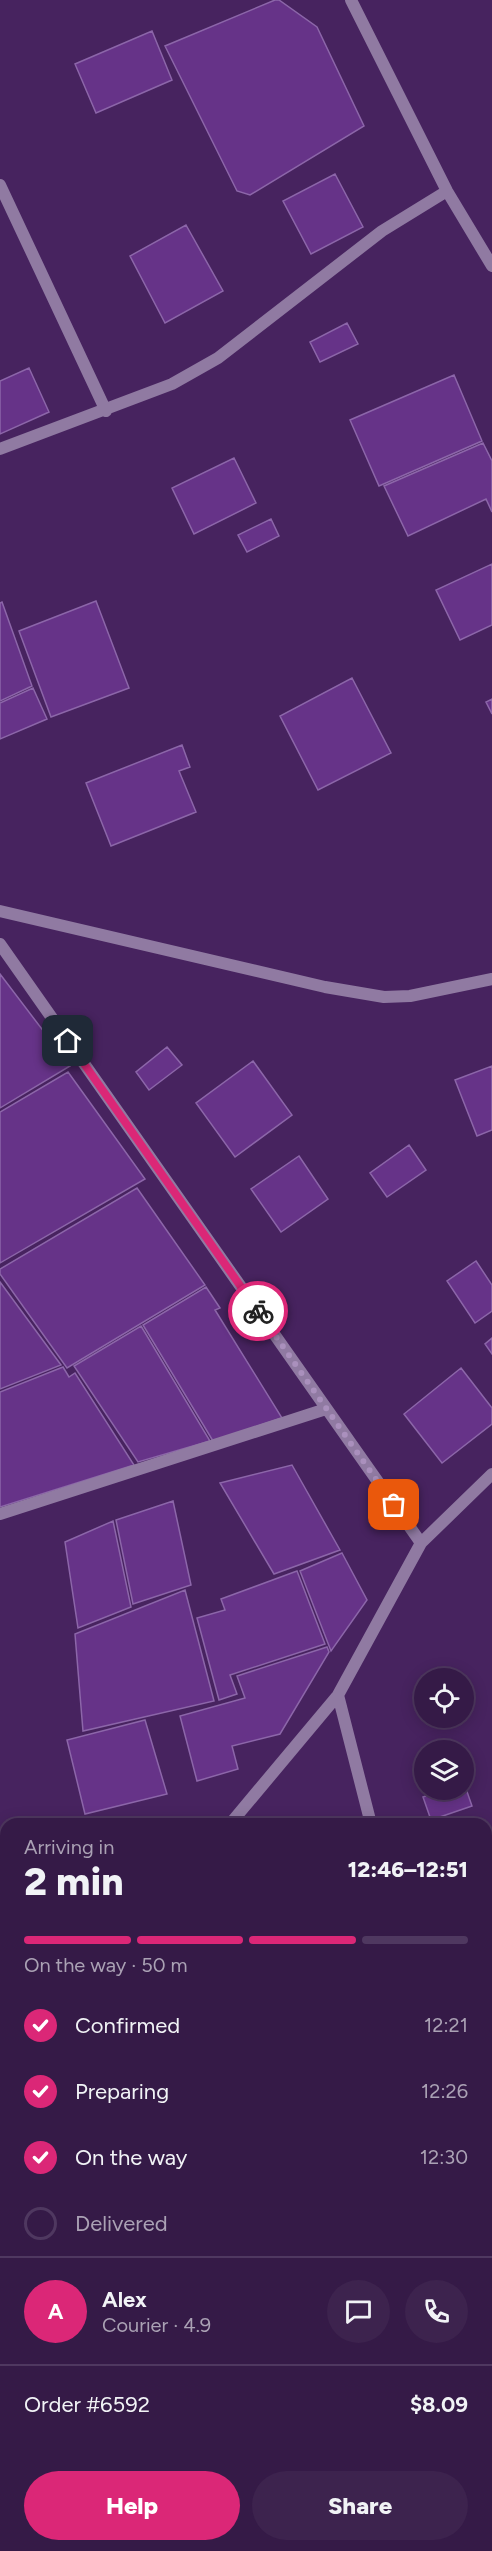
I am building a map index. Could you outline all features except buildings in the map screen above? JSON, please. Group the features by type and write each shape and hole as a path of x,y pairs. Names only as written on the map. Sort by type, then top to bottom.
{"street":[{"path":"351,0 447,191 492,266"},
{"path":"0,185 106,411"},
{"path":"0,449 106,411 172,384 218,357 382,231 447,191"},
{"path":"0,911 325,987 384,997 410,996 492,979"},
{"path":"0,944 421,1543"},
{"path":"0,1514 326,1409"},
{"path":"235,1818 338,1695 421,1543 492,1474"},
{"path":"338,1695 369,1818"}],"way so far":[{"path":"258,1311 394,1505"}],"route":[{"path":"68,1041 258,1311"}]}
